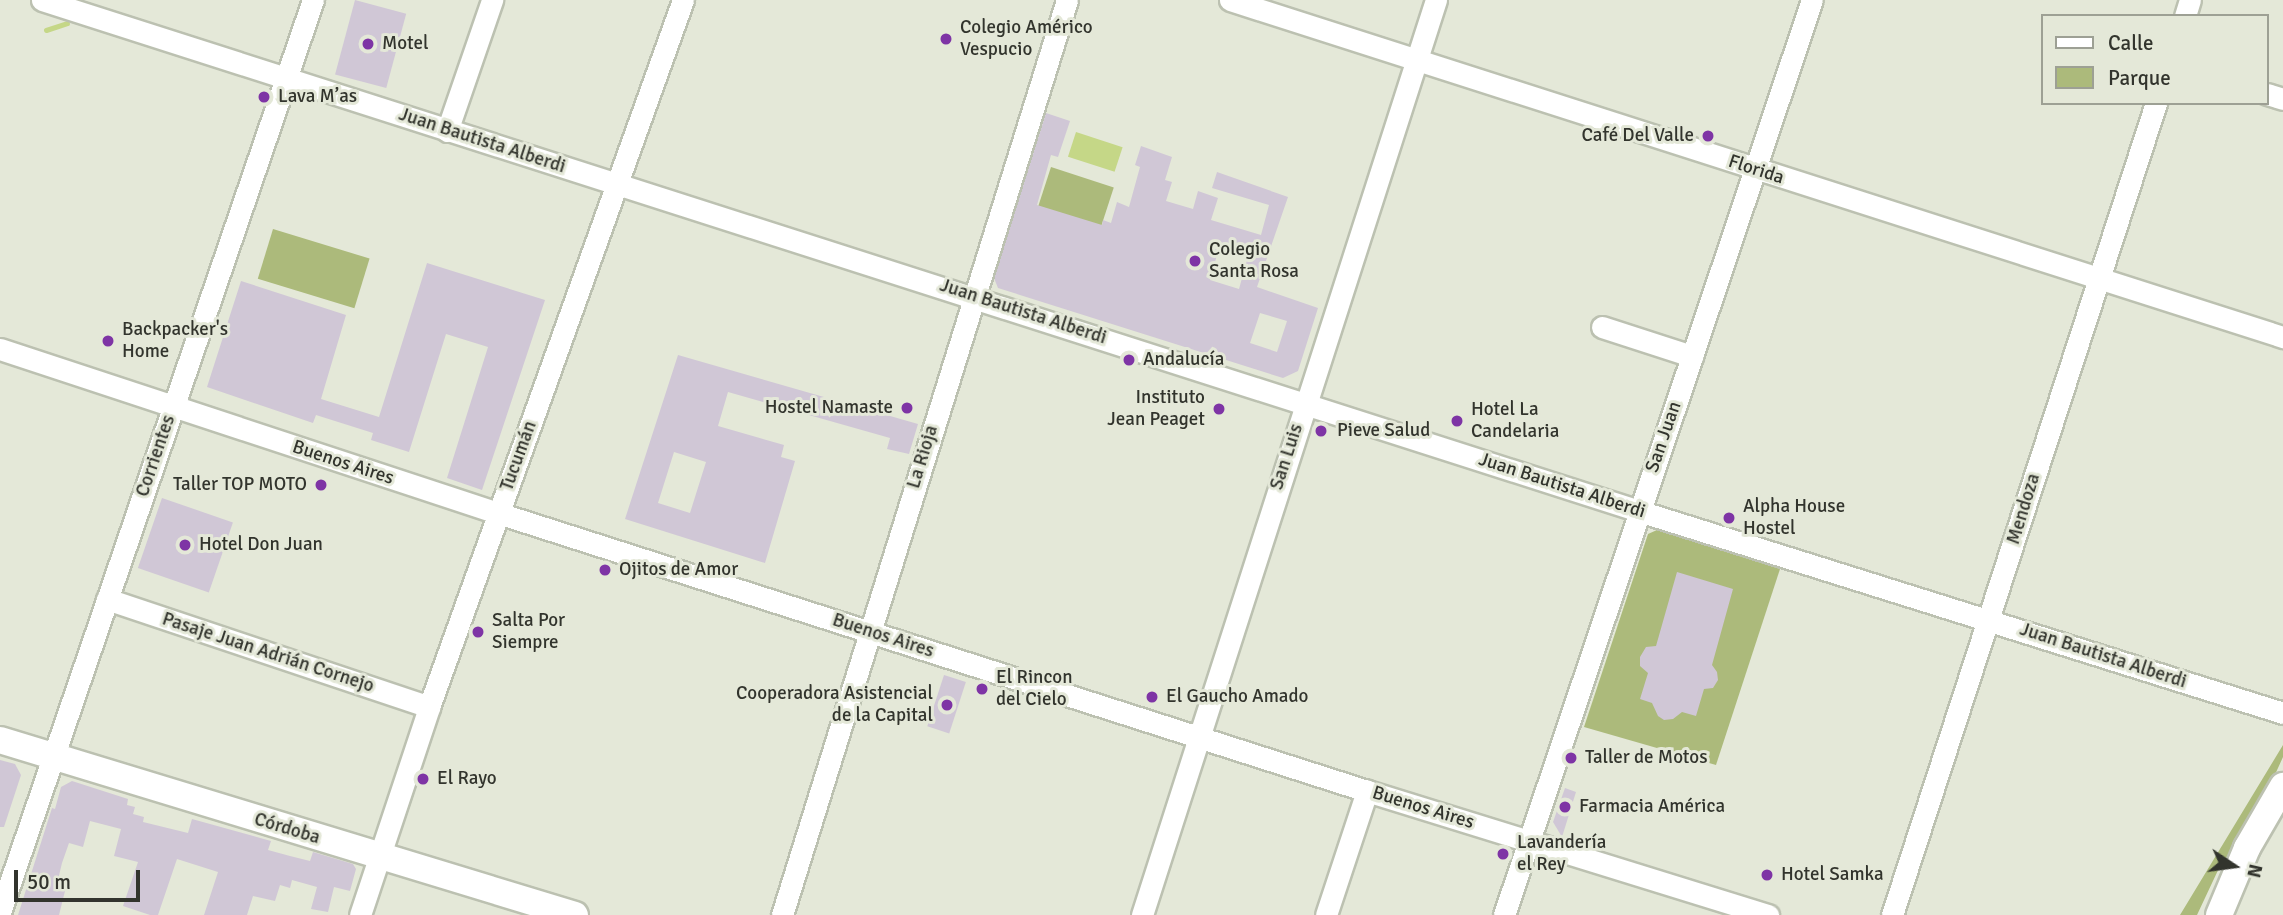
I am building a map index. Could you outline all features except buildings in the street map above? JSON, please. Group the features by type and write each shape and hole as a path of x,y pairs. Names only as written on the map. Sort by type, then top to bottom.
{"main road":[{"name":"Córdoba","path":"0,740 572,915"},
{"path":"2219,915 2248,848 2283,786"}],"street":[{"name":"Corrientes","path":"0,912 313,0"},
{"path":"447,131 492,0"},
{"name":"Tucumán","path":"360,915 429,707 683,0"},
{"name":"La Rioja","path":"782,915 972,296 1067,0"},
{"name":"Florida","path":"1230,0 2283,337"},
{"name":"San Luis","path":"1142,915 1436,0"},
{"name":"San Juan","path":"1504,915 1757,170 1812,0"},
{"name":"Juan Bautista Alberdi","path":"52,1 447,131 2283,713"},
{"name":"Mendoza","path":"1892,915 1989,620 2096,279 2155,105"},
{"path":"1602,327 1692,356"},
{"name":"Buenos Aires","path":"0,349 498,513 1367,791 1768,915"},
{"name":"Pasaje Juan Adrián Cornejo","path":"107,599 429,707"},
{"path":"1326,915 1367,791"}],"green space":[{"path":"1051,167 1114,187 1101,226 1038,206"},
{"path":"273,229 370,259 354,308 258,279"},
{"path":"1657,530 1780,569 1716,765 1584,727 1648,534"},
{"path":"2283,745 2283,757 2268,790 2236,850 2220,866 2197,915 2180,915"}],"shaded area":[{"path":"1076,132 1123,147 1115,172 1068,157"}],"waterway":[{"path":"46,30 67,23"}],"place":[{"name":"Colegio Américo Vespucio","path":"946,39"},
{"name":"Motel","path":"368,44"},
{"name":"Lava M’as","path":"264,97"},
{"name":"Café Del Valle","path":"1708,136"},
{"name":"Colegio Santa Rosa","path":"1195,261"},
{"name":"Backpacker's Home","path":"108,341"},
{"name":"Andalucía","path":"1129,360"},
{"name":"Hostel Namaste","path":"907,408"},
{"name":"Instituto Jean Peaget","path":"1219,409"},
{"name":"Hotel La Candelaria","path":"1457,421"},
{"name":"Pieve Salud","path":"1321,431"},
{"name":"Taller TOP MOTO","path":"321,485"},
{"name":"Alpha House Hostel","path":"1729,518"},
{"name":"Hotel Don Juan","path":"185,545"},
{"name":"Ojitos de Amor","path":"605,570"},
{"name":"Salta Por Siempre","path":"478,632"},
{"name":"El Rincon del Cielo","path":"982,689"},
{"name":"El Gaucho Amado","path":"1152,697"},
{"name":"Cooperadora Asistencial de la Capital","path":"947,705"},
{"name":"Taller de Motos","path":"1571,758"},
{"name":"El Rayo","path":"423,779"},
{"name":"Farmacia América","path":"1565,807"},
{"name":"Lavandería el Rey","path":"1503,854"},
{"name":"Hotel Samka","path":"1767,875"}]}
